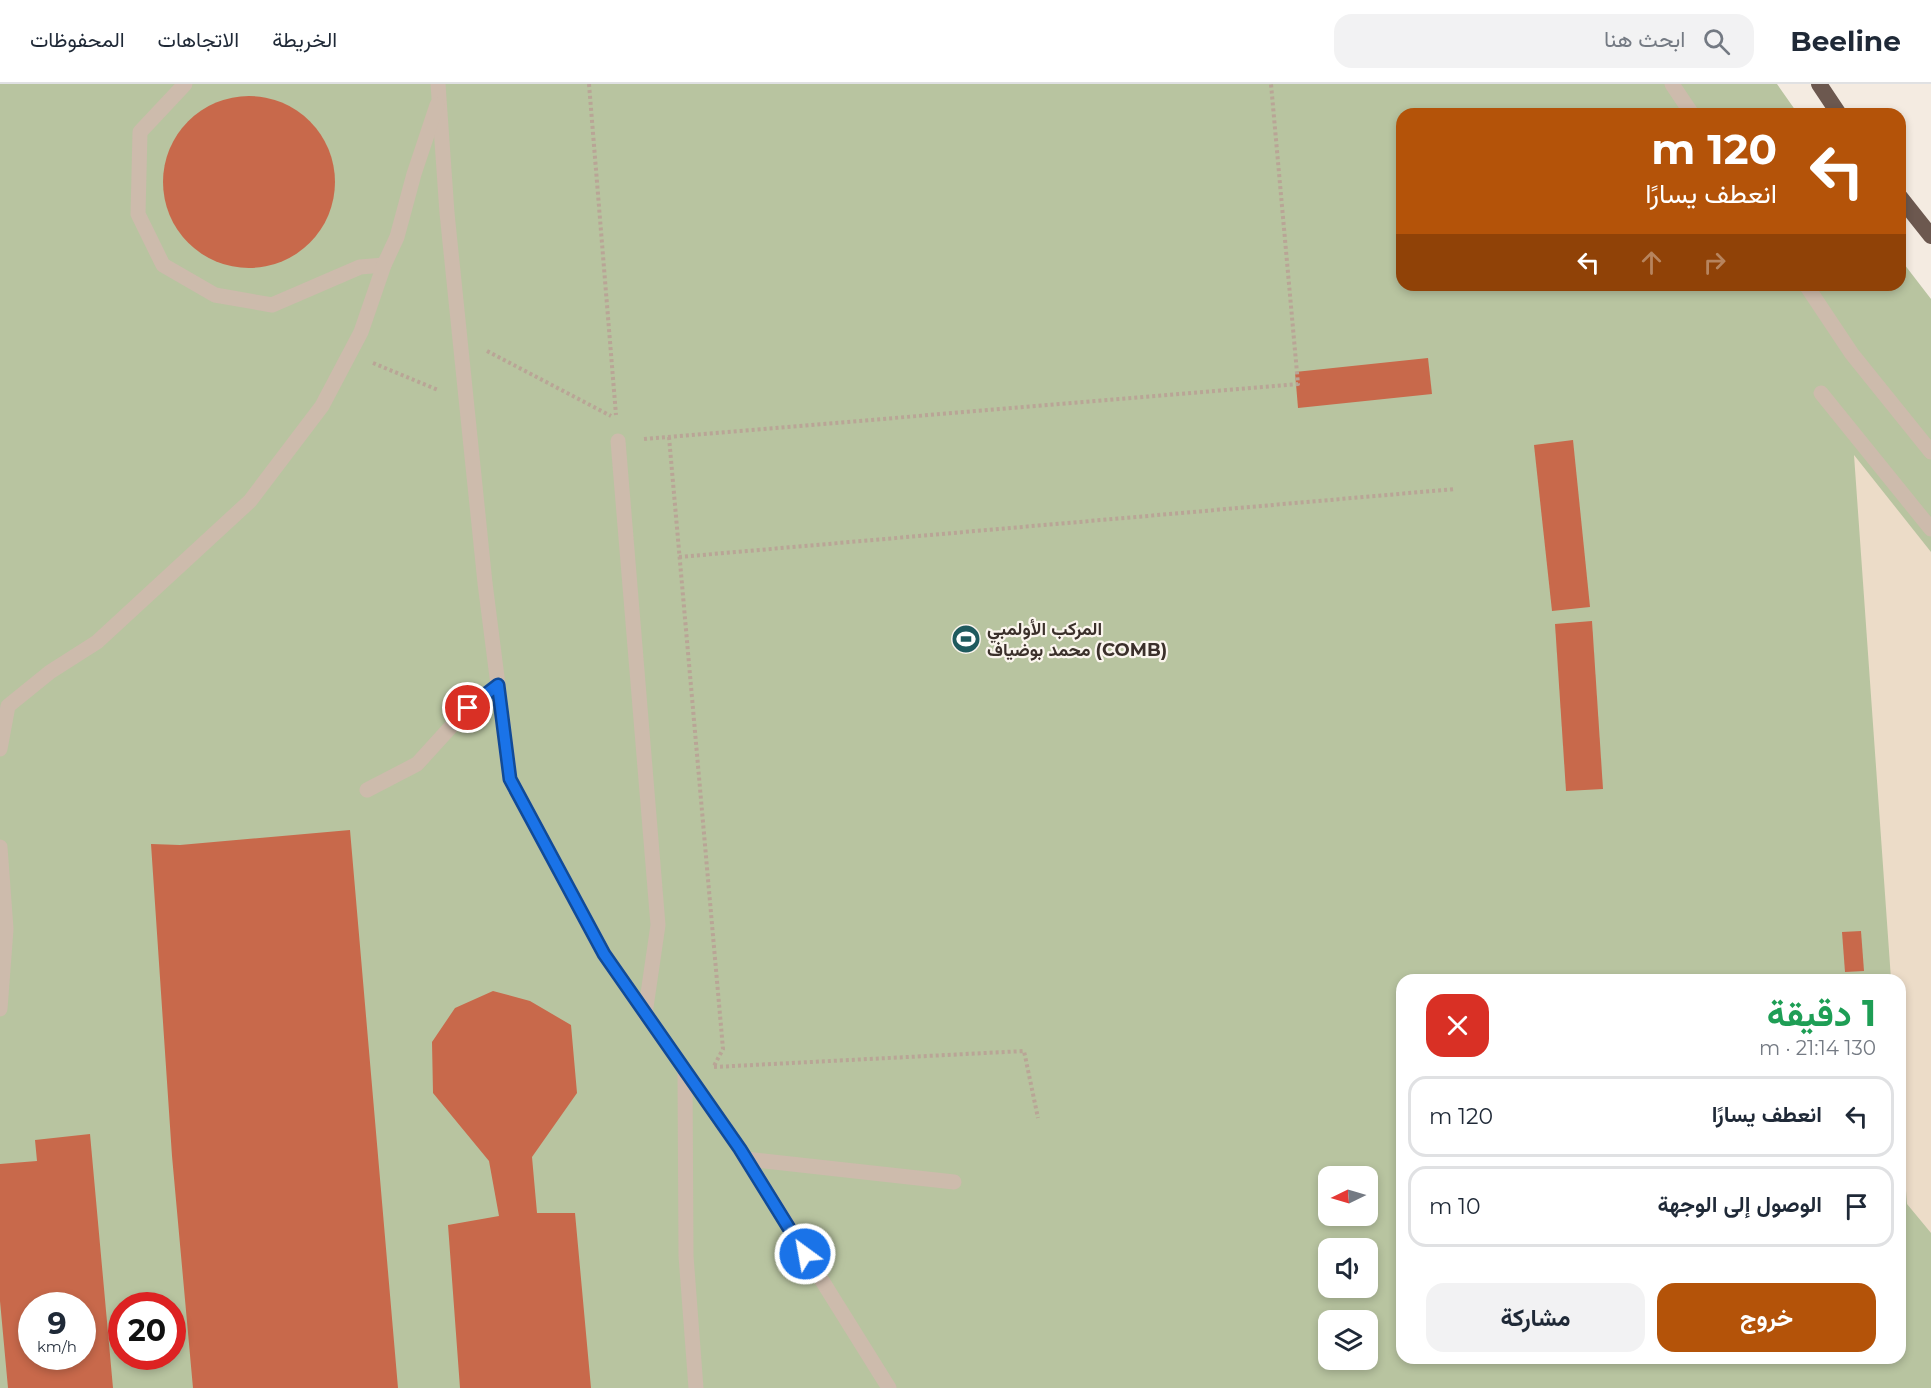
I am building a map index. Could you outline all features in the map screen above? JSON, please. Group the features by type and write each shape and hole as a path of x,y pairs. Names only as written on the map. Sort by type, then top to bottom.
{"highway":[{"path":"1819,84 1835,108"},
{"path":"1906,205 1931,236"}],"street":[{"path":"185,84 140,132 138,214 163,265 215,295 272,305 360,267 384,265"},
{"path":"438,84 466,402 510,779 604,954 746,1159 889,1388"},
{"path":"1672,84 1688,108"},
{"path":"0,749 8,706 50,672 98,642 250,501 322,406 361,332 384,265 397,237 414,174 439,100"},
{"path":"1810,291 1852,354 1931,452"},
{"path":"1821,393 1931,529"},
{"path":"618,441 658,925 645,1014"},
{"path":"367,790 417,764 468,708 498,685"},
{"path":"0,847 6,929 0,1009"},
{"path":"685,1073 686,1256 696,1388"},
{"path":"746,1159 954,1182"}],"path":[{"path":"460,337 616,418 589,84"},
{"path":"618,441 1298,384 1271,84"},
{"path":"350,353 466,402"},
{"path":"669,437 723,1049 699,1092"},
{"path":"679,557 1455,489"},
{"path":"713,1067 1024,1051 1038,1118"}],"green space":[{"name":"المركب الأولمبي محمد بوضياف (COMB)","path":"0,84 1777,84 1794,108 1396,108 1396,291 1906,291 1906,266 1931,299 1931,1388 0,1388"}],"shaded area":[{"path":"1854,455 1931,552 1931,1233 1907,1204 1906,974 1891,974"}],"building":[{"path":"249,96 266,97 282,102 297,110 310,121 321,134 329,149 334,165 334,199 329,215 321,230 310,243 297,254 282,262 266,267 249,268 232,267 216,262 201,254 188,243 177,230 169,215 164,199 163,182 164,165 169,149 177,134 188,121 201,110 216,102 232,97"},
{"path":"1428,358 1432,394 1298,408 1295,372"},
{"path":"1573,440 1590,607 1552,611 1534,445"},
{"path":"1592,621 1603,789 1566,791 1555,624"},
{"path":"350,830 398,1388 193,1388 172,1156 151,844 180,845"},
{"path":"1861,931 1864,971 1845,972 1842,932"},
{"path":"493,991 530,1001 571,1025 577,1093 532,1157 537,1213 575,1213 591,1388 460,1388 448,1225 499,1216 489,1161 433,1093 432,1042 455,1008"},
{"path":"90,1134 108,1333 108,1370 111,1370 113,1388 8,1388 0,1301 0,1164 37,1161 35,1140"}],"place":[{"name":"المركب الأولمبي محمد بوضياف (COMB)","path":"966,639"}],"route":[{"path":"468,708 498,685 510,779 604,954 740,1149 805,1254"}]}
